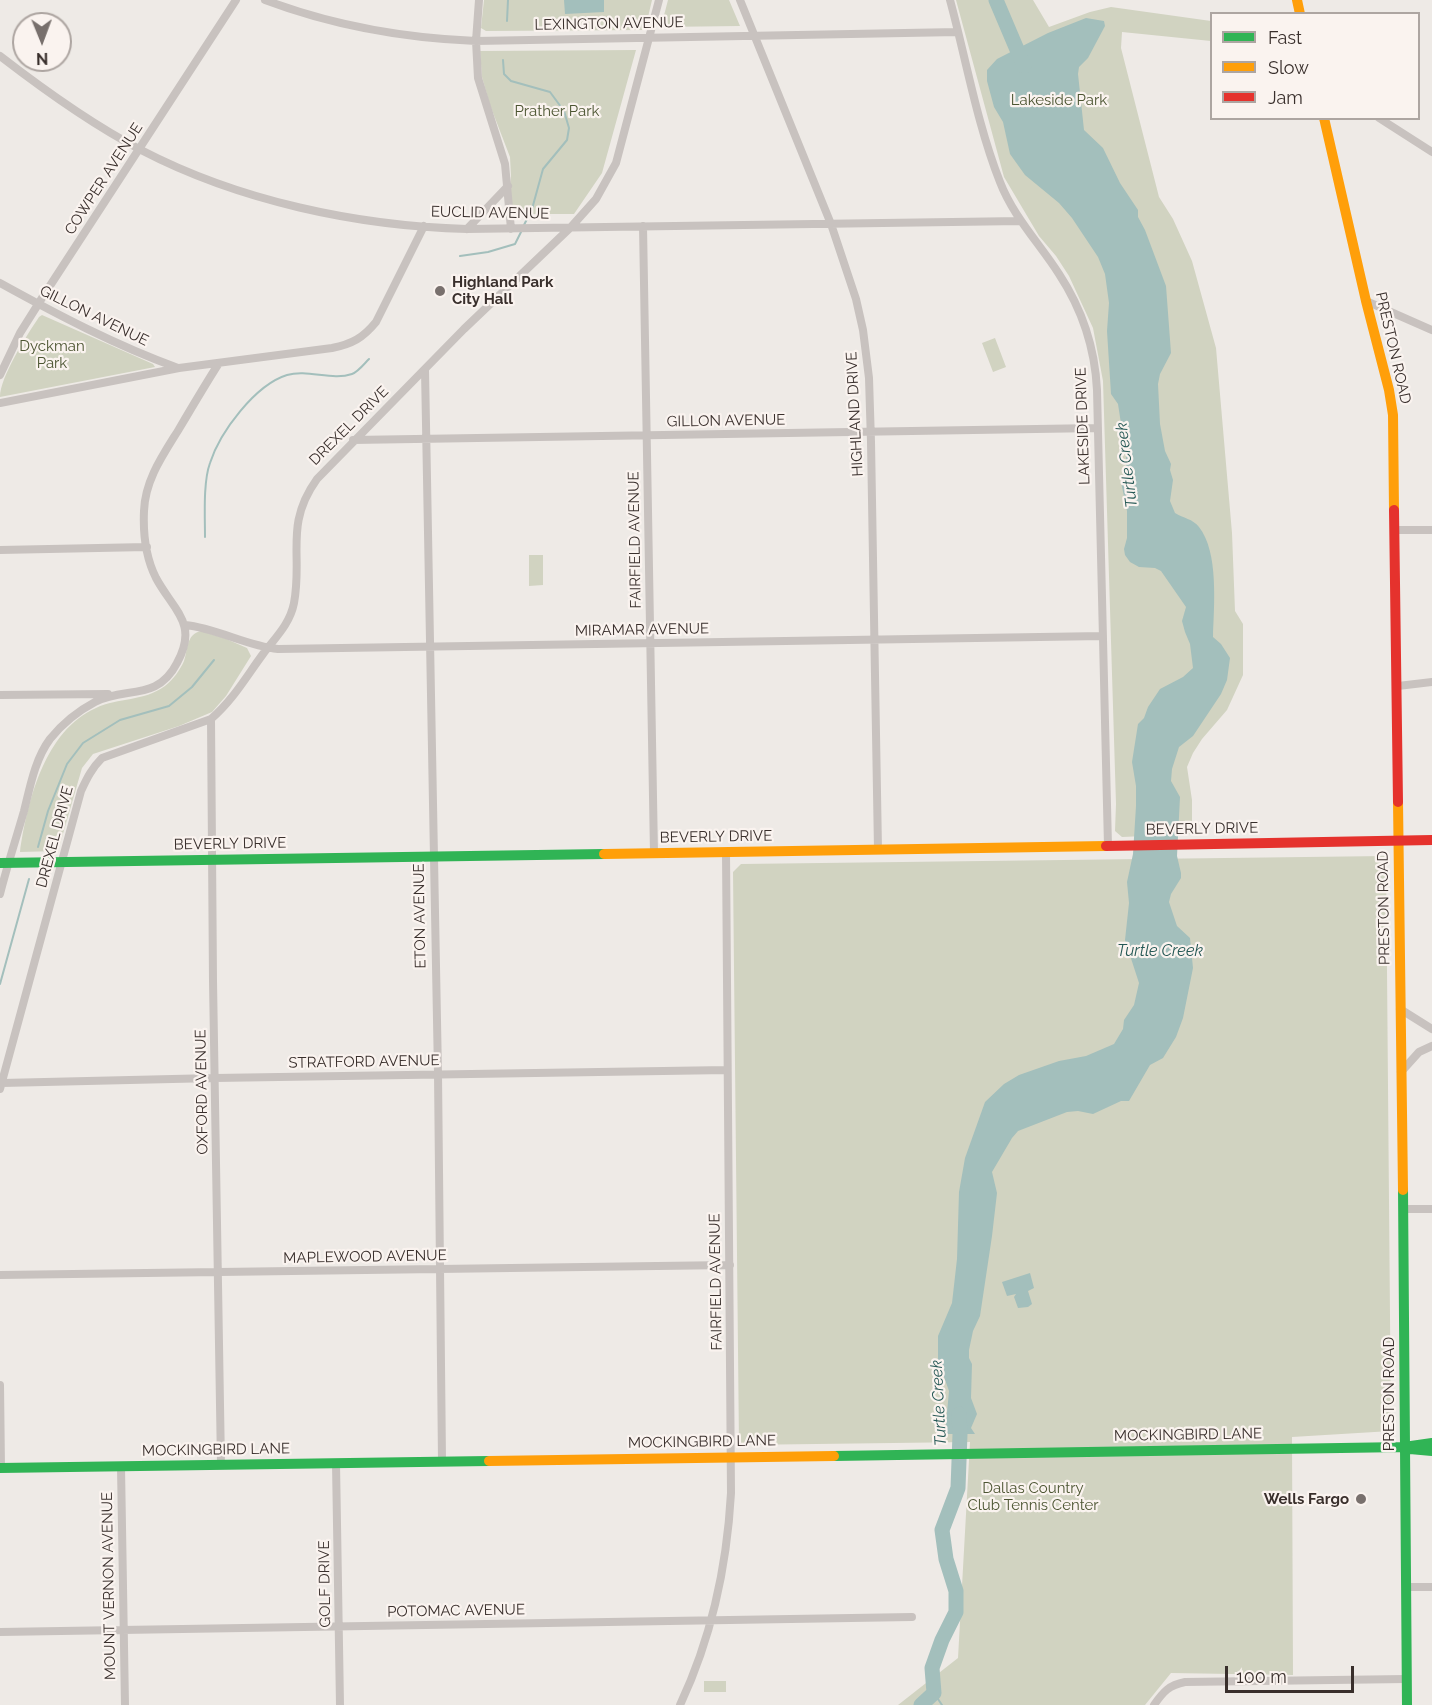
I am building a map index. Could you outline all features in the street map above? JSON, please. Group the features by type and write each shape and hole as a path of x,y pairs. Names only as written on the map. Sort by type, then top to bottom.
{"main road":[{"name":"PRESTON ROAD","path":"1324,120 1393,415 1398,686 1407,1705"},
{"name":"BEVERLY DRIVE","path":"4,863 1420,842 1432,840"},
{"name":"MOCKINGBIRD LANE","path":"1,1468 1404,1447 1432,1443"},
{"name":"MOCKINGBIRD LANE","path":"1404,1447 1432,1451"}],"street":[{"name":"COWPER AVENUE","path":"0,375 15,342 38,304 236,0"},
{"name":"LEXINGTON AVENUE","path":"265,0 298,13 370,31 429,39 958,32"},
{"path":"479,0 476,40 478,78 503,155 512,228"},
{"name":"DREXEL DRIVE","path":"1,1086 81,790 94,765 102,758 211,719 225,707 279,635 292,613 296,589 296,527 310,488 353,440 464,329 572,227 596,199 616,163 659,0"},
{"name":"HIGHLAND DRIVE","path":"740,0 831,224 856,299 863,330 869,378 871,433 878,850"},
{"name":"LAKESIDE DRIVE","path":"950,0 1000,182 1021,221 1059,274 1081,316 1093,353 1098,428 1108,846"},
{"name":"EUCLID AVENUE","path":"0,56 80,112 140,149 231,188 296,206 358,218 467,229 1021,221"},
{"path":"1382,120 1432,152"},
{"path":"467,229 508,186"},
{"path":"0,403 178,368 346,345 363,337 376,322 424,226"},
{"name":"FAIRFIELD AVENUE","path":"643,226 654,853"},
{"name":"GILLON AVENUE","path":"0,283 104,338 178,368"},
{"path":"1366,301 1432,330"},
{"path":"0,695 113,694 144,691 164,680 177,663 182,650 185,625 156,578 147,547 144,510 153,473 219,363"},
{"name":"ETON AVENUE","path":"425,370 438,1074 442,1461"},
{"name":"GILLON AVENUE","path":"353,440 1098,428"},
{"path":"1395,531 1432,530"},
{"path":"0,550 147,547"},
{"name":"MIRAMAR AVENUE","path":"185,625 198,626 268,648 1103,636"},
{"path":"1398,686 1432,682"},
{"path":"0,894 4,863 36,767 49,740 75,714 113,694"},
{"name":"OXFORD AVENUE","path":"211,719 221,1465"},
{"path":"1420,842 1432,846"},
{"name":"FAIRFIELD AVENUE","path":"680,1705 694,1669 719,1588 727,1542 730,1493 726,852"},
{"path":"1400,1009 1432,1029"},
{"path":"1401,1072 1419,1052 1432,1046"},
{"name":"STRATFORD AVENUE","path":"1,1086 215,1078 727,1070"},
{"path":"1403,1209 1432,1209"},
{"name":"MAPLEWOOD AVENUE","path":"0,1275 730,1264"},
{"path":"0,1385 1,1468"},
{"name":"GOLF DRIVE","path":"336,1463 340,1705"},
{"name":"MOUNT VERNON AVENUE","path":"121,1467 124,1705"},
{"path":"1406,1587 1432,1587"},
{"name":"POTOMAC AVENUE","path":"0,1632 912,1617"},
{"path":"1154,1705 1165,1690 1173,1684 1185,1682 1406,1679"}],"green space":[{"path":"484,0 652,0 645,30 486,31 481,28"},
{"path":"668,0 729,0 740,26 661,27"},
{"name":"Lakeside Park","path":"956,0 1033,0 1049,27 1111,7 1210,21 1210,41 1122,32 1121,48 1159,197 1173,219 1192,261 1216,348 1232,533 1235,611 1243,624 1243,675 1227,710 1202,739 1187,767 1192,800 1192,834 1122,837 1115,831 1103,381 1093,328 1069,276 1039,236 1004,177"},
{"name":"Prather Park","path":"636,50 602,173 574,214 507,214 511,176 510,157 482,77 480,51"},
{"name":"Dyckman Park","path":"42,315 153,364 155,367 0,397 4,379 15,356"},
{"path":"995,338 1006,367 993,372 982,343"},
{"path":"529,555 543,555 543,585 529,586"},
{"path":"201,631 247,648 251,656 226,696 212,712 179,726 93,754 82,768 58,851 20,852 34,790 51,750 64,733 78,718 96,708 148,695 165,686 184,661 190,639"},
{"name":"Dallas Country Club Tennis Center","path":"1386,856 1391,1431 1292,1437 1293,1675 1171,1673 1145,1705 898,1705 958,1658 970,1442 739,1445 733,872 741,864"},
{"path":"704,1681 726,1681 726,1692 704,1692"}],"water":[{"path":"564,0 604,0 604,12 565,14"},
{"path":"1086,18 1104,21 1105,26 1088,58 1079,67 1084,130 1103,148 1120,183 1138,210 1138,217 1166,286 1171,353 1160,374 1158,384 1160,424 1173,480 1170,501 1175,513 1197,524 1210,550 1214,580 1213,637 1221,644 1230,658 1227,680 1221,694 1193,736 1179,747 1172,769 1171,781 1180,797 1177,856 1181,878 1169,902 1177,926 1190,938 1193,968 1183,1018 1176,1037 1163,1058 1150,1065 1129,1101 1121,1101 1093,1114 1078,1111 1067,1112 1018,1131 992,1172 997,1193 992,1236 980,1316 973,1331 969,1350 972,1364 971,1398 977,1414 971,1428 975,1434 945,1434 949,1391 938,1360 938,1336 952,1303 957,1259 959,1192 965,1158 985,1102 1004,1084 1019,1075 1059,1061 1086,1056 1114,1044 1123,1029 1124,1020 1134,1005 1139,983 1125,940 1129,903 1127,882 1133,854 1136,806 1136,786 1132,762 1138,724 1144,718 1148,707 1160,689 1183,677 1193,668 1190,644 1182,621 1186,607 1161,571 1155,568 1139,567 1130,562 1125,555 1127,511 1121,482 1126,467 1126,456 1118,404 1111,394 1107,331 1109,303 1105,274 1098,257 1072,218 1059,203 1025,175 1010,154 1003,122 994,107 987,81 987,70 997,59 1048,33"},
{"path":"1030,1273 1034,1288 1028,1291 1032,1304 1018,1308 1014,1297 1016,1294 1007,1296 1002,1282"}],"waterway":[{"path":"507,21 508,0"},
{"name":"Turtle Creek","path":"996,0 1024,66"},
{"path":"503,60 504,74 511,81 550,92 564,111 569,128 567,140 543,169 532,209 524,225"},
{"path":"460,256 488,252 515,244 522,230"},
{"path":"205,537 205,489 210,463 230,424 251,399 275,380 287,375 303,373 344,376 356,372 369,359"},
{"path":"38,847 48,811 67,764 83,743 120,720 169,706 192,687 214,660"},
{"path":"0,984 29,879"},
{"name":"Turtle Creek","path":"921,1705 934,1693 932,1668 942,1640 956,1612 956,1591 946,1559 942,1530 958,1488 959,1414"},
{"path":"934,1693 942,1705"}],"traffic: fast":[{"path":"0,863 604,854"},
{"path":"1403,1190 1407,1705"},
{"path":"834,1456 1404,1447 1432,1443"},
{"path":"1410,1449 1432,1451"},
{"path":"0,1468 489,1461"}],"traffic: slow":[{"path":"1297,0 1300,12"},
{"path":"1324,120 1389,390 1393,415 1394,510"},
{"path":"1398,802 1403,1190"},
{"path":"604,854 1106,846"},
{"path":"489,1461 834,1456"}],"traffic: jam":[{"path":"1394,510 1398,802"},
{"path":"1106,846 1432,840"}],"place":[{"name":"Highland Park City Hall","path":"440,291"},
{"name":"Wells Fargo","path":"1361,1499"}]}
